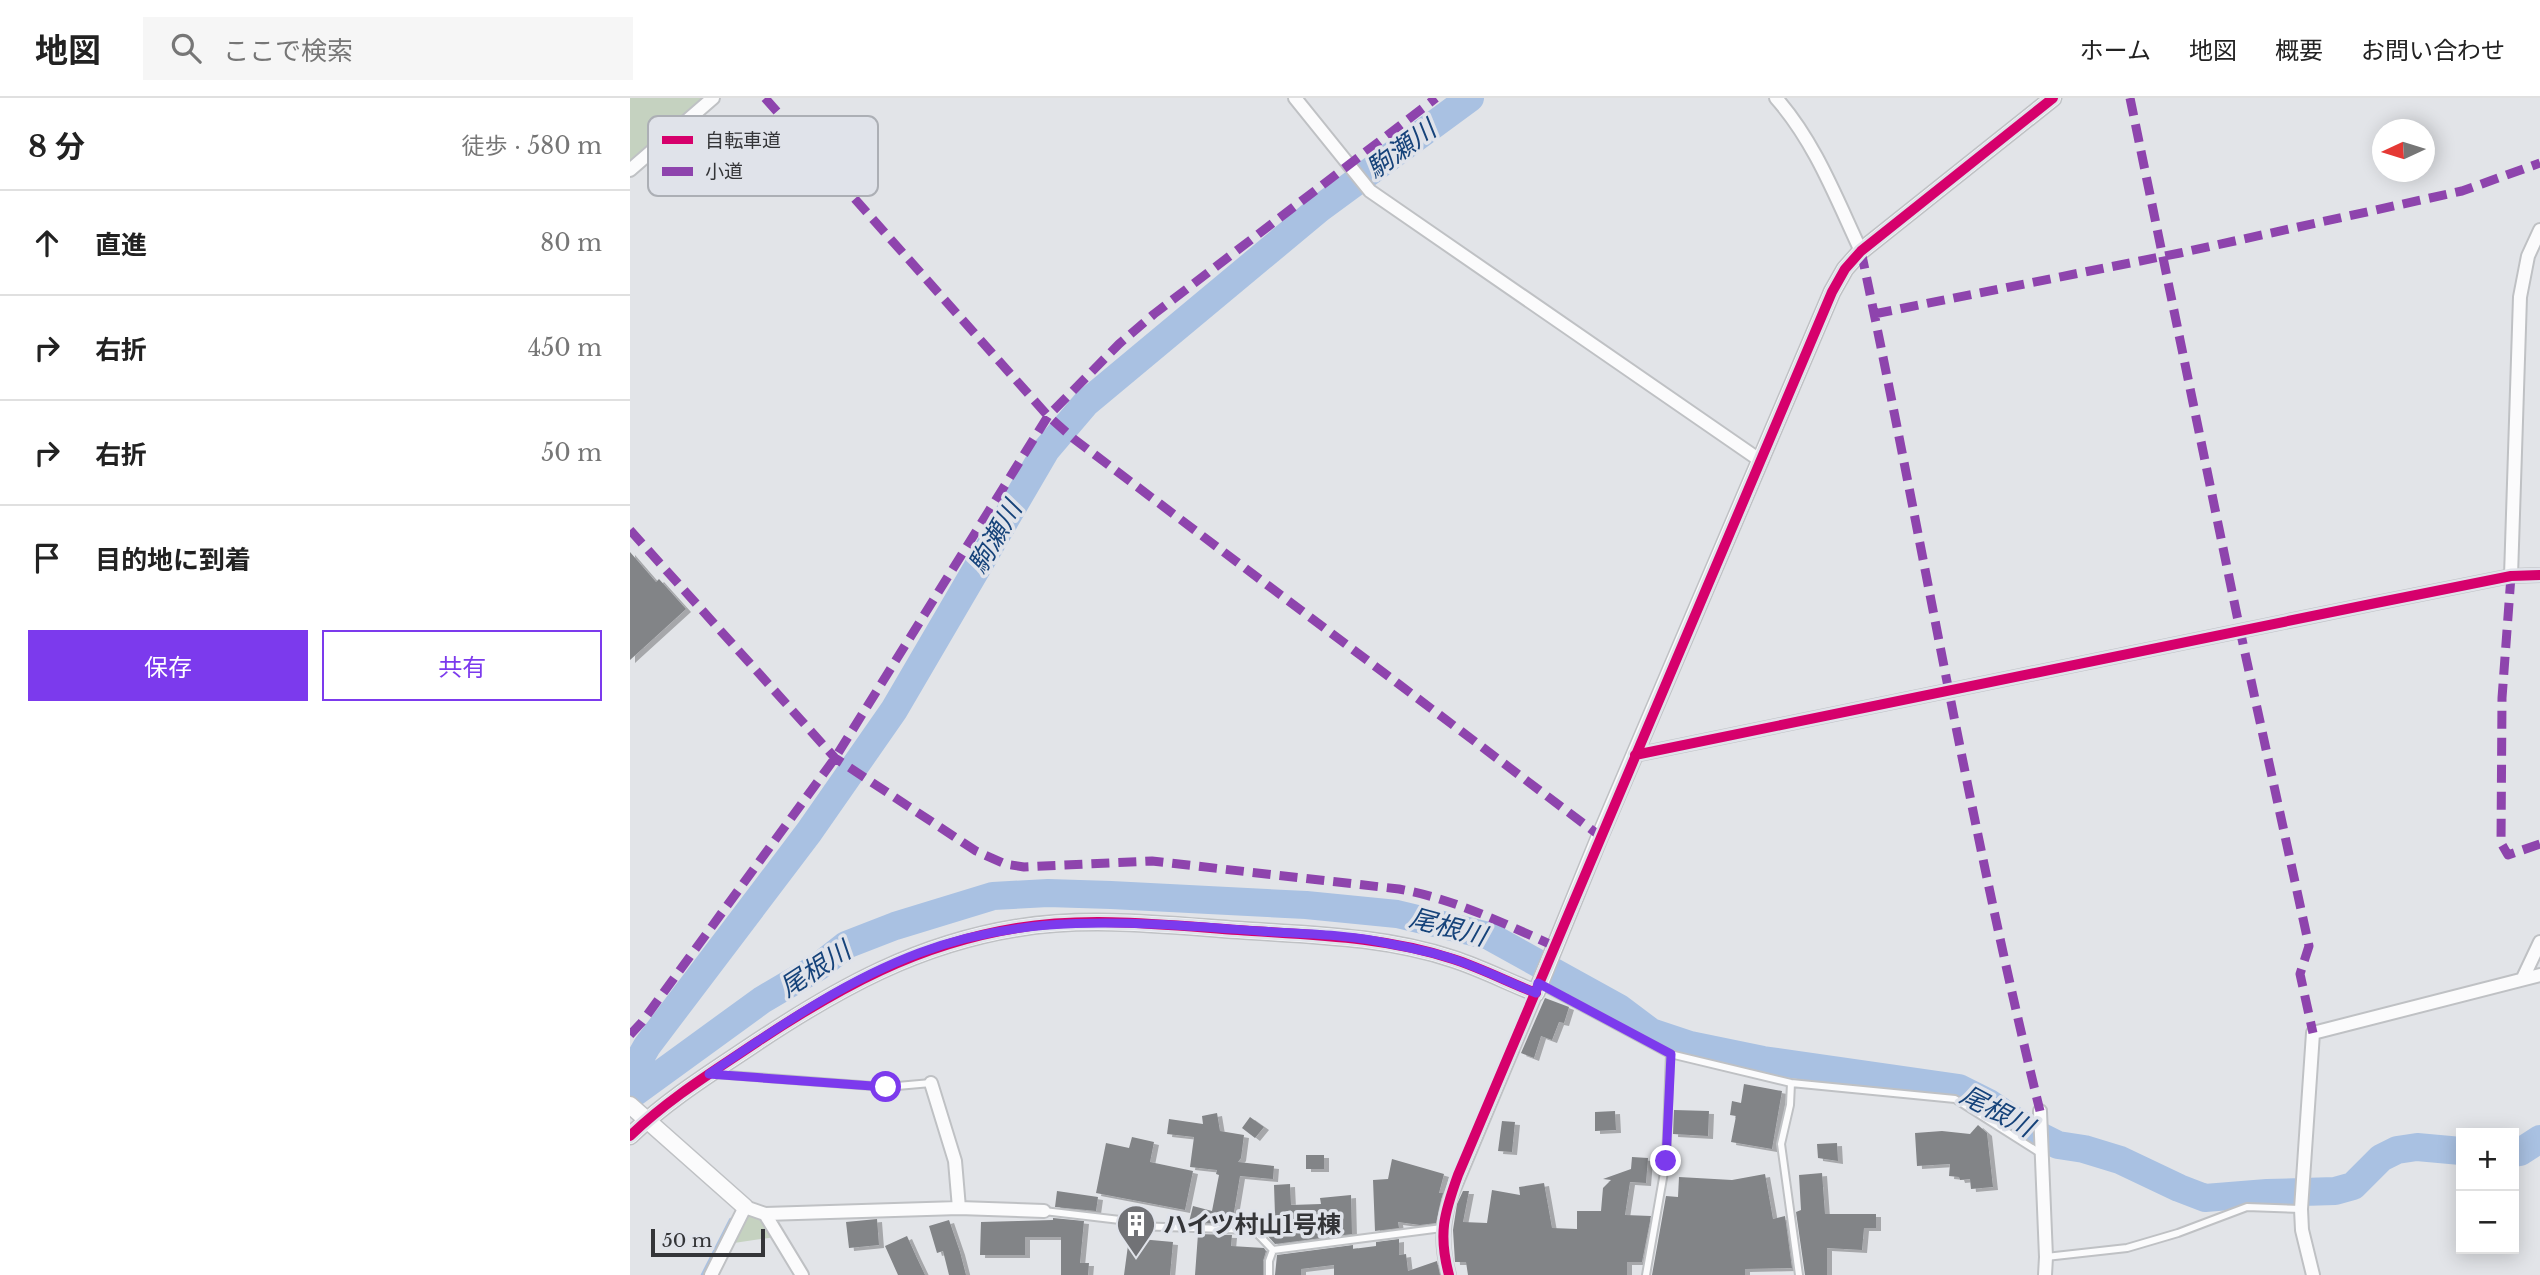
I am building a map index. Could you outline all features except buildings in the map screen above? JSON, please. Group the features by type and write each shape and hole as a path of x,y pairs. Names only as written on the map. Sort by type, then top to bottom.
{"street":[{"path":"692,116 713,98"},
{"path":"1295,98 1370,191 1761,461"},
{"path":"1776,98 1813,149 1861,251"},
{"path":"1449,1275 1443,1256 1442,1228 1458,1175 1832,292 1845,269 1861,251 2053,98"},
{"path":"630,170 648,154"},
{"path":"2511,576 2520,297 2528,256 2540,230"},
{"path":"1635,755 2511,576 2540,575"},
{"path":"630,1136 647,1119 709,1074 813,1005 886,966 952,943 1019,927 1130,923 1332,936 1388,943 1538,985"},
{"path":"2523,978 2540,942"},
{"path":"2313,1275 2302,1230 2301,1209 2313,1033 2540,975"},
{"path":"931,1083 955,1161 959,1208"},
{"path":"630,1106 745,1207 765,1214 959,1208 1044,1211"},
{"path":"2040,1111 2045,1275"},
{"path":"711,1275 745,1207"},
{"path":"765,1214 802,1275"}],"lane":[{"path":"1538,985 1671,1054 1791,1083 1955,1100 2042,1154"},
{"path":"1646,1275 1666,1161 1671,1054"},
{"path":"709,1074 886,1087 931,1083"},
{"path":"1791,1083 1790,1105 1781,1144 1799,1275"},
{"path":"2046,1257 2127,1248 2178,1233 2246,1207 2301,1209"},
{"path":"1044,1211 1120,1220 1135,1226 1254,1230 1273,1250"},
{"path":"1273,1250 1442,1228"},
{"path":"1269,1275 1269,1261 1273,1250"}],"green space":[{"path":"630,98 707,98 686,116 648,116 648,149 630,164"},
{"path":"757,1215 775,1237 734,1243 746,1216"}],"waterway":[{"name":"駒瀬川","path":"630,1076 647,1046 809,832 894,710 1046,450 1086,403 1319,209 1470,98"},
{"name":"尾根川","path":"630,1096 762,1000 818,967 846,945 895,926 993,896 1048,893 1306,905 1397,914 1489,936 1619,1008 1651,1032 1690,1045 1763,1060 1959,1088 2058,1145 2084,1149 2120,1160 2205,1198 2335,1191 2353,1186 2381,1158 2397,1150 2417,1147 2456,1151"},
{"name":"尾根川","path":"2519,1152 2540,1139"},
{"path":"703,1275 731,1220"}],"marked path":[{"path":"765,98 781,116"},
{"path":"630,1035 835,758 1048,416 1119,344 1154,314 1436,98"},
{"path":"2130,98 2240,630 2309,946 2300,974 2313,1033"},
{"path":"1874,314 2180,253 2462,191 2540,163"},
{"path":"852,196 1048,416 1074,439 1600,836"},
{"path":"1861,251 1991,897 2040,1111"},
{"path":"630,530 835,758 976,851 1005,864 1024,867 1152,861 1399,889 1459,905 1554,946"},
{"path":"2511,576 2502,698 2501,843 2508,855 2540,844"}],"cycle path":[{"path":"1449,1275 1444,1248 1444,1224 1458,1175 1832,292 1845,269 1861,251 2053,98"},
{"path":"1635,755 2511,576 2540,575"},
{"path":"630,1136 708,1075 788,1022 850,986 881,970 946,945 1017,928 1044,924 1128,923 1374,941 1453,959 1536,993"}],"place":[{"name":"ハイツ村山1号棟","path":"1136,1258"}],"route":[{"path":"886,1087 709,1074 813,1005 852,983 922,952 981,935 1019,927 1117,922 1332,936 1388,943 1452,959 1536,993 1538,983 1671,1054 1666,1161"}]}
